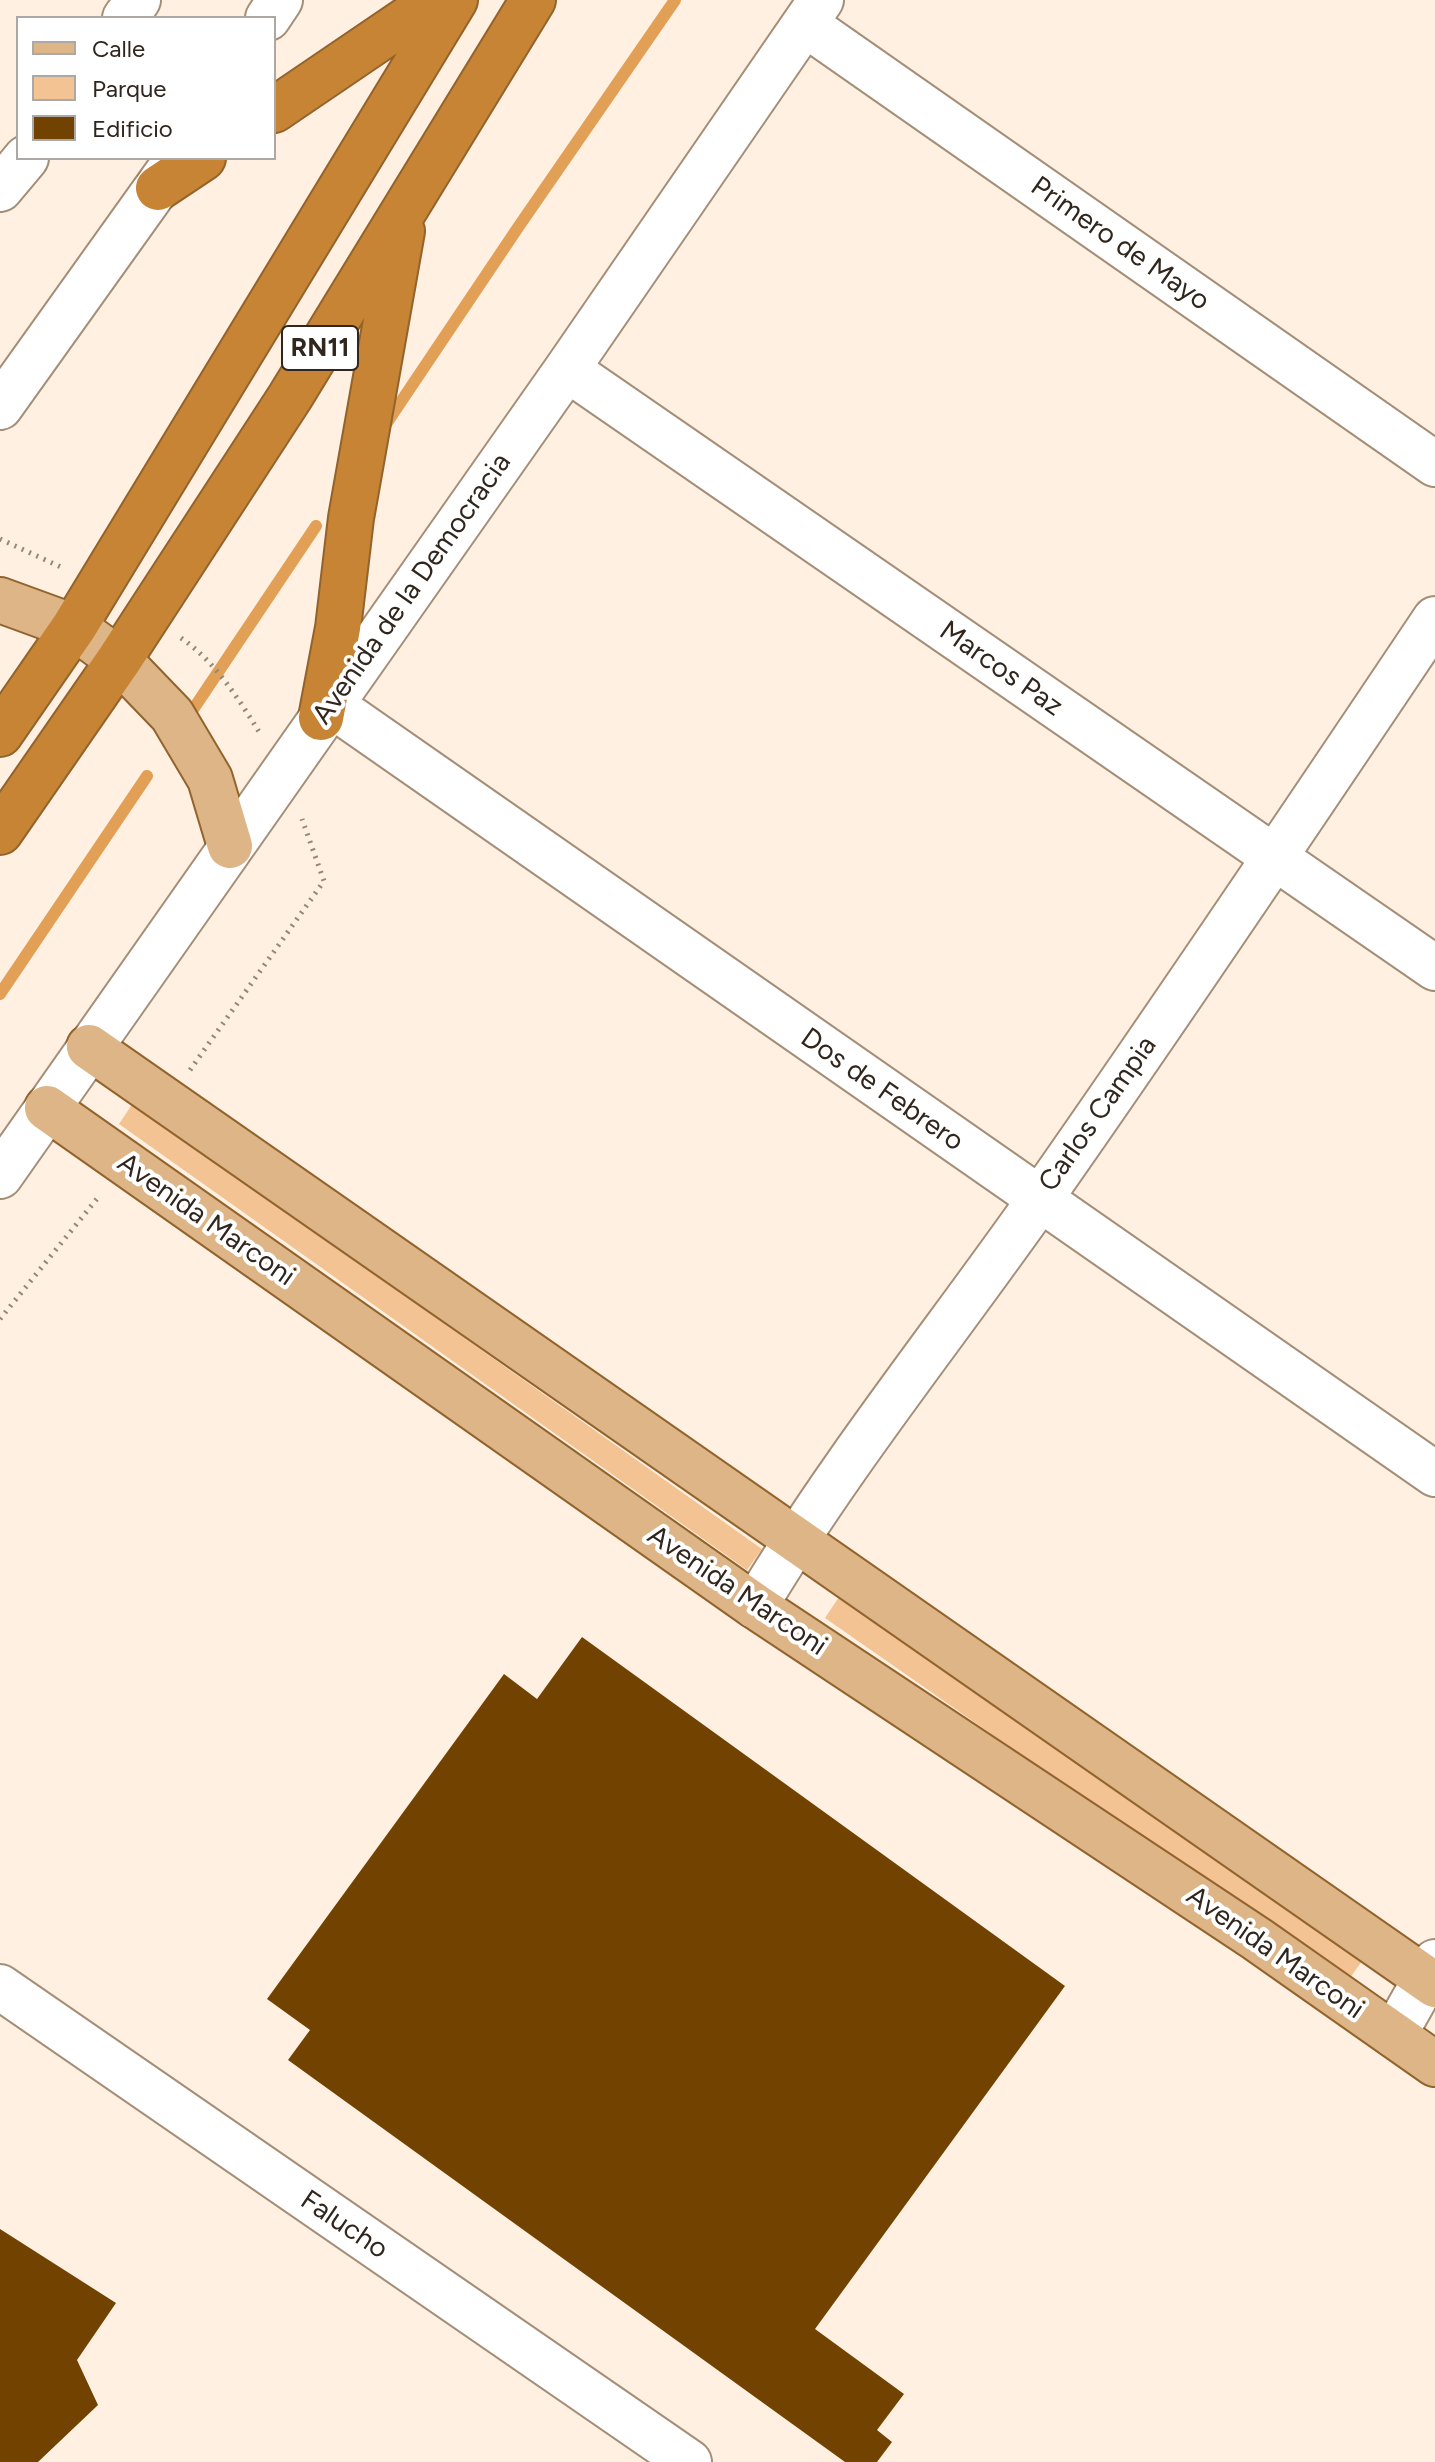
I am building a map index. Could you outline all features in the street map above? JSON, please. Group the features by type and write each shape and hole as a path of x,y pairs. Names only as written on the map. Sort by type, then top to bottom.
{"highway":[{"path":"276,109 436,0"},
{"name":"RN11","path":"0,734 74,627 455,0"},
{"name":"RN11","path":"0,832 119,660 290,397 533,0"},
{"path":"157,168 194,160"},
{"path":"326,711 351,518 407,205"}],"main road":[{"path":"0,600 74,627 119,660 172,715 210,779 230,846"},
{"path":"89,1047 795,1539 1432,1975"},
{"name":"Avenida Marconi","path":"47,1108 755,1606 1257,1939 1435,2064"}],"street":[{"name":"Avenida de la Democracia","path":"0,1176 567,369 813,12"},
{"name":"Primero de Mayo","path":"813,12 1435,464"},
{"path":"0,189 24,160"},
{"path":"0,407 157,168"},
{"name":"Marcos Paz","path":"567,369 1435,968"},
{"name":"Carlos Campia","path":"755,1606 795,1539 1039,1200 1435,619"},
{"name":"Dos de Febrero","path":"326,711 1435,1474"},
{"path":"1394,2035 1432,1975"},
{"name":"Falucho","path":"0,1987 689,2462"}],"path":[{"path":"166,1102 324,881 283,770"},
{"path":"0,1319 125,1163"}],"green space":[{"path":"133,1103 762,1549 747,1570 119,1124"},
{"path":"839,1597 1362,1961 1347,1982 825,1618"}],"building":[{"path":"582,1637 1065,1986 815,2329 904,2394 877,2430 892,2442 877,2462 845,2462 288,2060 310,2030 267,1999 504,1674 537,1699"},
{"path":"0,2229 116,2303 77,2360 98,2405 38,2462 0,2462"}],"waterway":[{"path":"384,427 675,0"},
{"path":"190,714 316,526"},
{"path":"0,994 147,776"}]}
